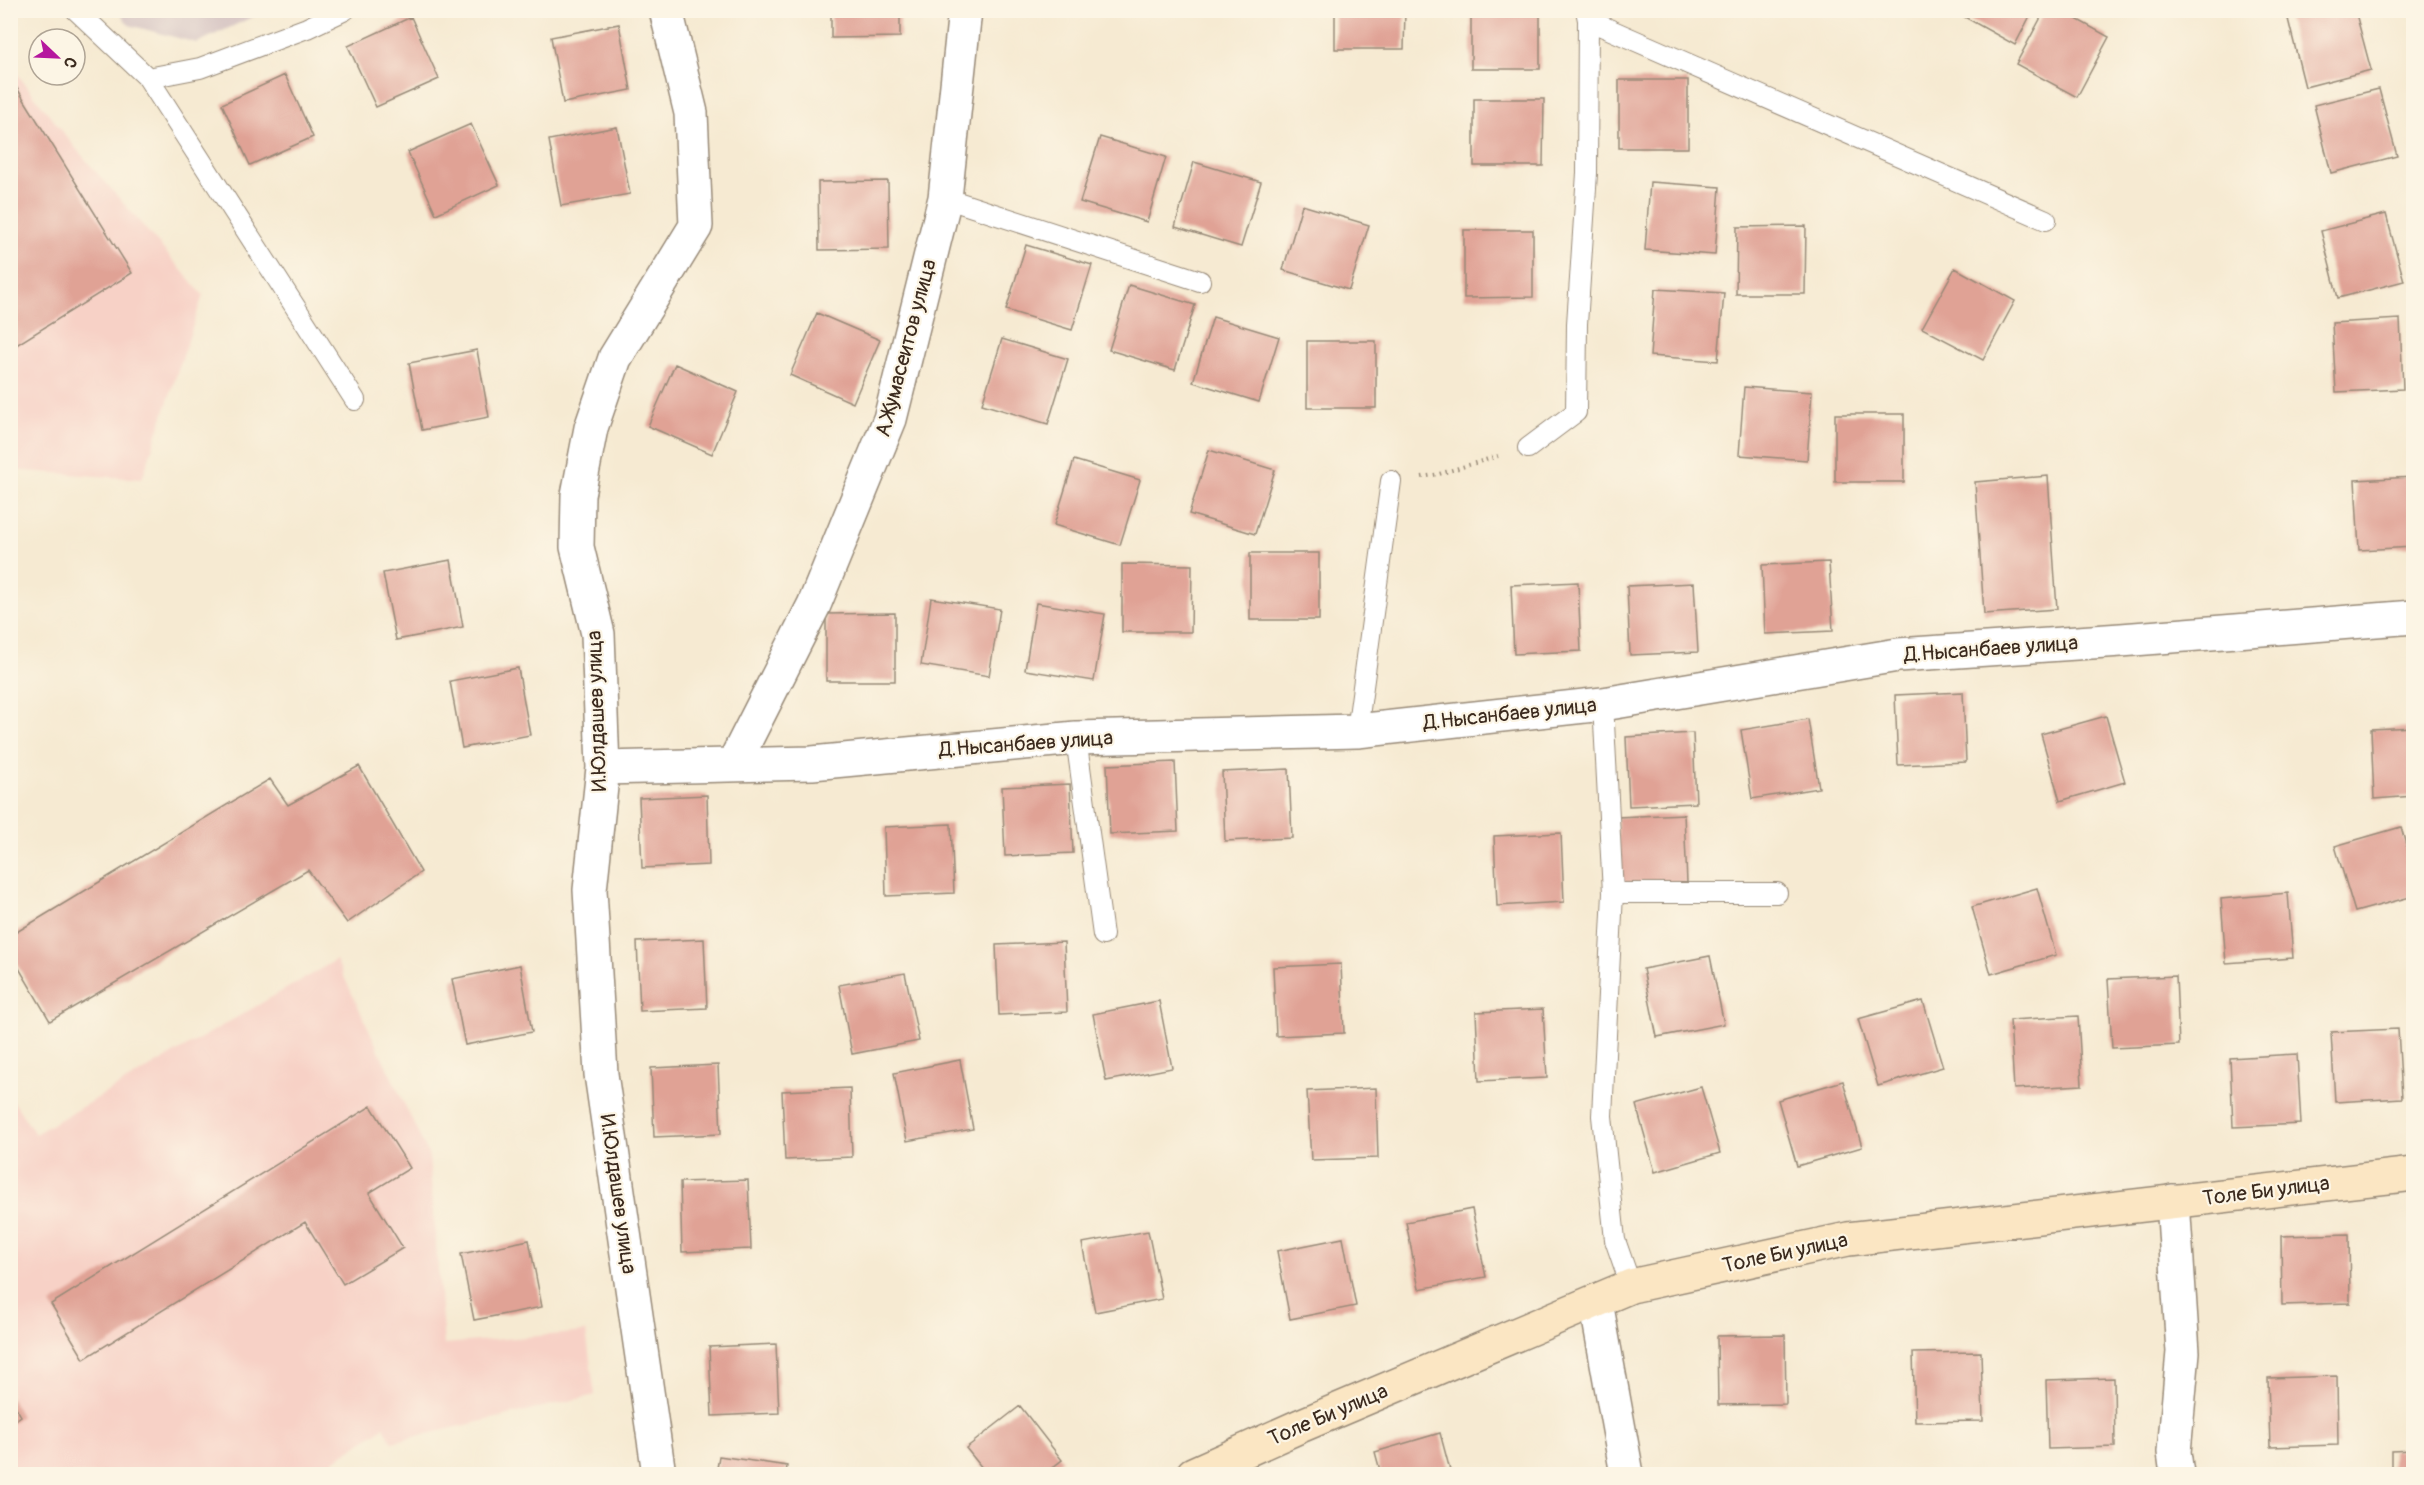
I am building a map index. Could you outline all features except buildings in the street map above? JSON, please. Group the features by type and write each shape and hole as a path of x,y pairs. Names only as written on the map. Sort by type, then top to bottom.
{"street":[{"name":"И.Юлдашев улица","path":"659,1474 601,1074 590,890 603,768 598,634 577,547 578,495 591,428 615,357 696,226 691,113 666,10"},
{"name":"А.Жумасеитов улица","path":"733,765 814,605 890,419 945,198 965,10"},
{"name":"Д.Нысанбаев улица","path":"603,768 812,763 1076,738 1357,731 1603,704 1898,655 2414,617"},
{"name":"Толе Би улица","path":"1193,1474 1300,1426 1631,1286 1848,1239 2414,1174"},
{"path":"2173,1202 2183,1352 2174,1452 2177,1474"},
{"path":"1596,1302 1627,1474"}],"lane":[{"path":"76,10 148,78 355,399"},
{"path":"148,78 200,68 306,28 345,10"},
{"path":"1528,447 1576,412 1577,324 1587,173 1587,15 2046,220"},
{"path":"945,198 1200,281"},
{"path":"1357,731 1391,481"},
{"path":"1603,704 1613,892 1602,1116 1615,1240 1631,1286"},
{"path":"1076,738 1103,935"},
{"path":"1613,892 1777,893"}],"path":[{"path":"1391,481 1439,474 1528,447"}],"shaded area":[{"path":"118,11 265,11 197,43 129,25"},
{"path":"10,65 78,151 203,295 142,479 11,470"},
{"path":"336,960 429,1156 444,1344 586,1332 595,1395 392,1442 384,1427 314,1474 11,1474 10,1096 35,1134"}]}
